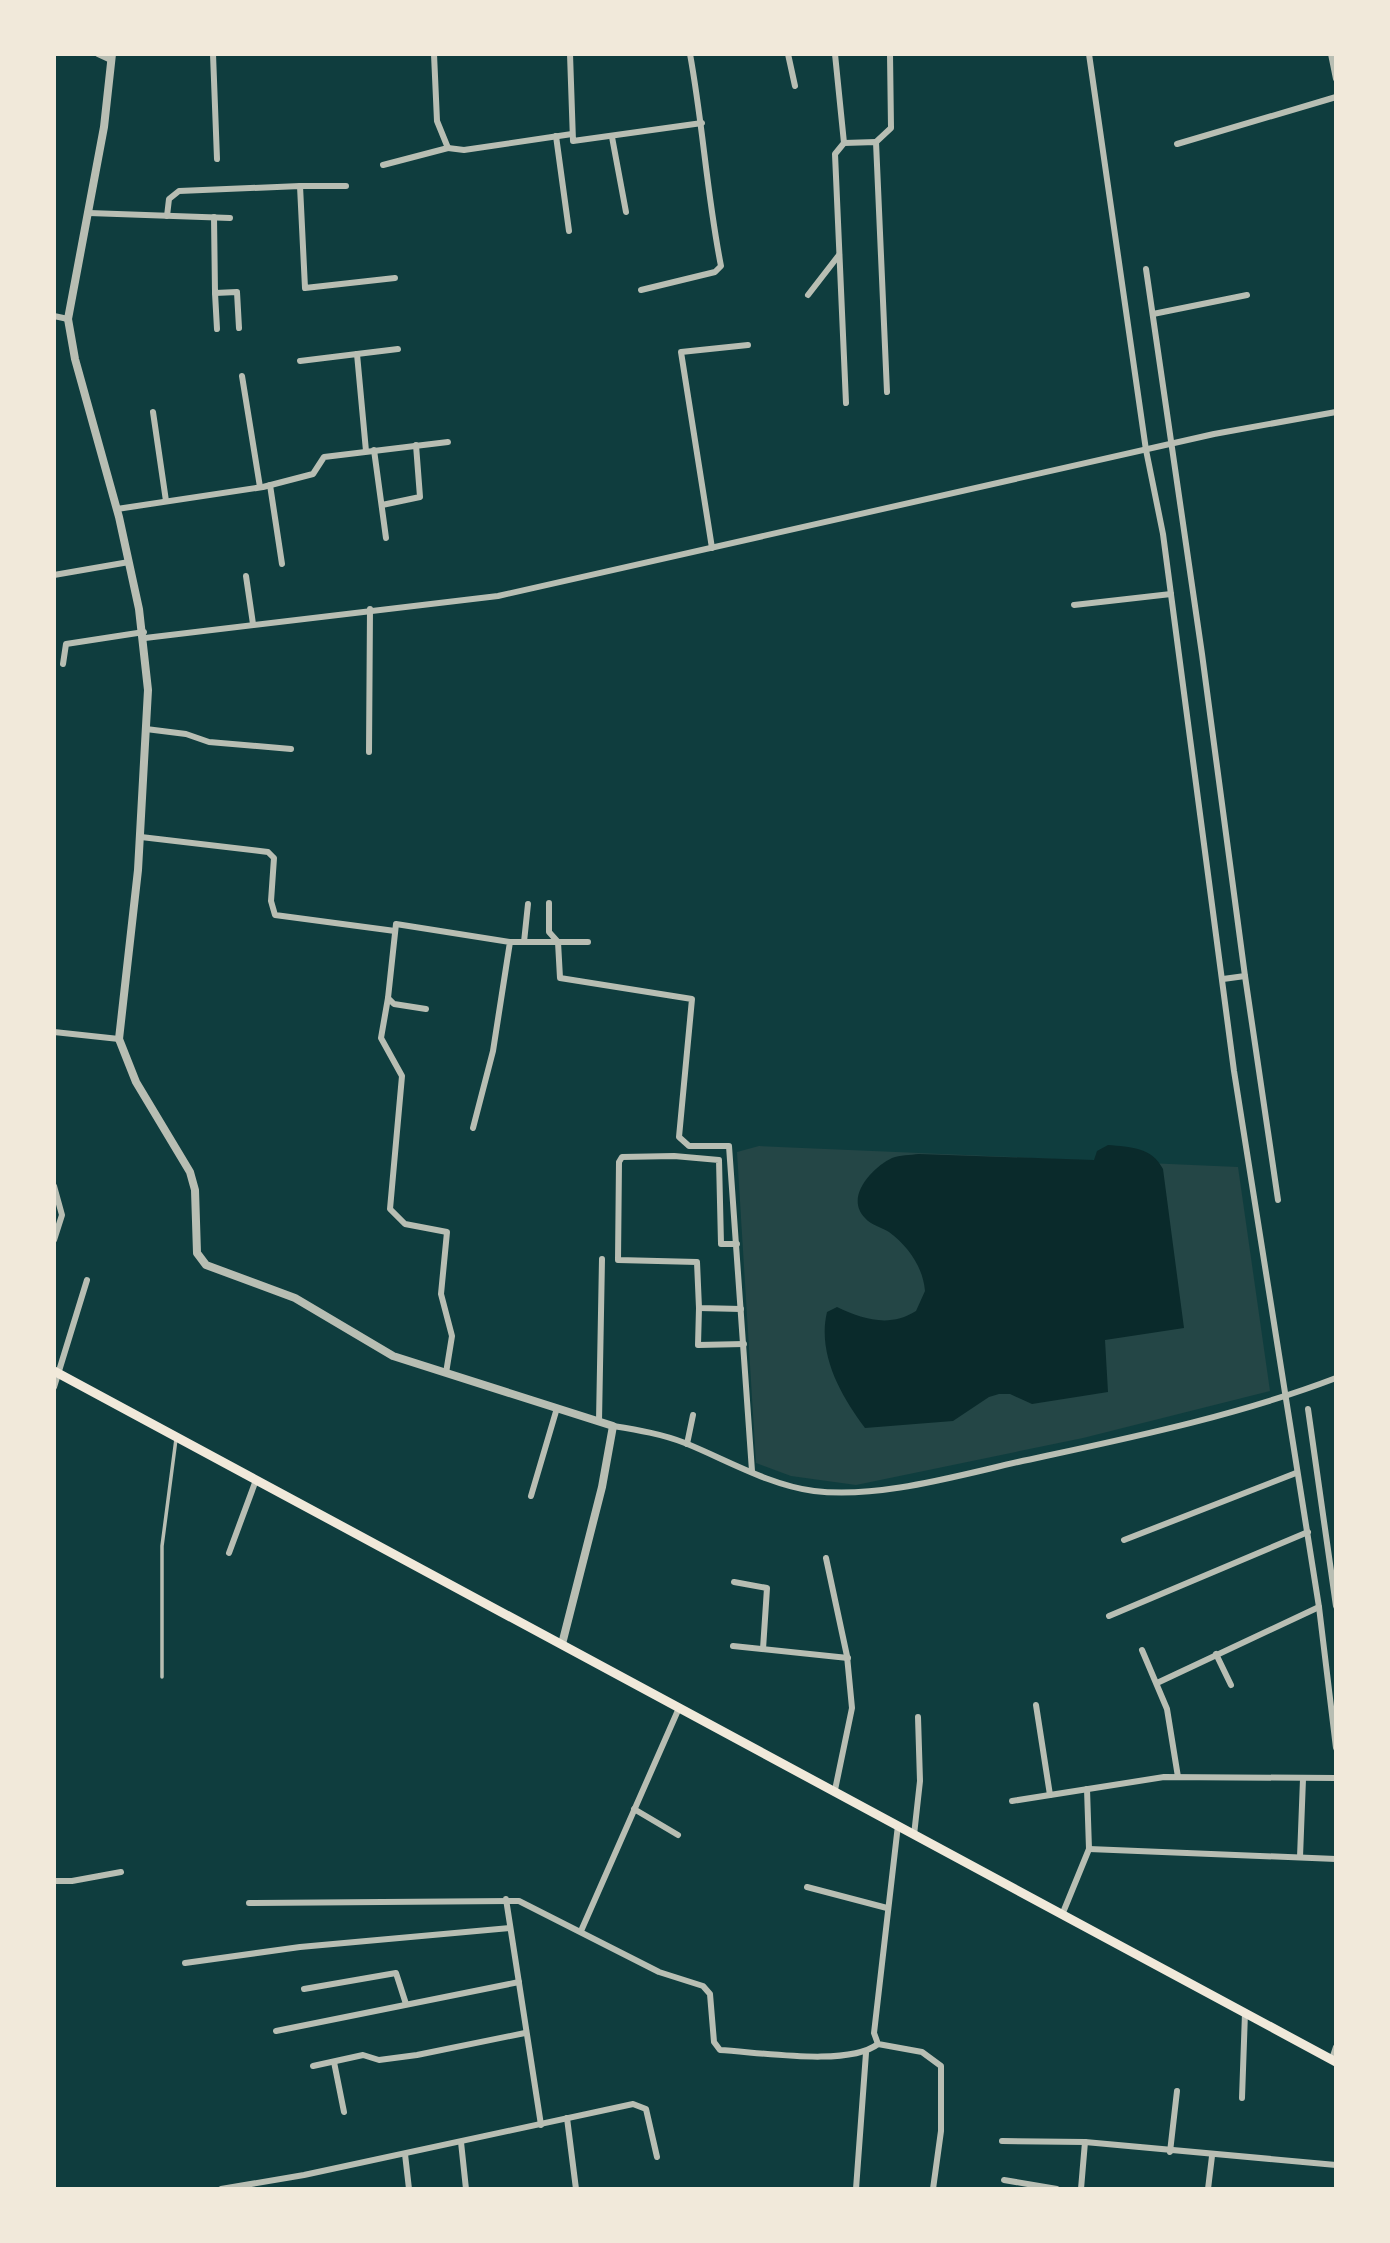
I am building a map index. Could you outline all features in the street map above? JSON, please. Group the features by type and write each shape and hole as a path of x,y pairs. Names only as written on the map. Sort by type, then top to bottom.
{"main road":[{"path":"57,1373 1334,2061"}],"street":[{"path":"98,54 112,57 104,127 89,213 73,277 68,319 75,359 129,562 144,635 148,690 141,837 119,1039 136,1082 190,1172 195,1190 197,1253 202,1261 219,1272 295,1298 377,1350 613,1426 687,1444 773,1481 814,1491 855,1492 964,1474 1094,1445 1284,1395 1336,1378"},
{"path":"214,54 217,159"},
{"path":"434,54 437,121 448,148"},
{"path":"570,54 573,141 702,123"},
{"path":"641,290 715,272 721,266 708,202 702,123 690,54"},
{"path":"788,54 795,86"},
{"path":"835,54 845,143"},
{"path":"846,403 835,154 845,143 877,142 891,128 890,54"},
{"path":"1090,54 1146,450 1171,594 1234,1072 1296,1473 1308,1532 1336,1748"},
{"path":"1331,54 1336,79"},
{"path":"1177,144 1336,97"},
{"path":"383,165 448,148 464,150 572,134"},
{"path":"556,136 569,231"},
{"path":"612,137 626,212"},
{"path":"877,142 887,392"},
{"path":"300,186 305,288 395,278"},
{"path":"167,216 169,199 179,191 346,186"},
{"path":"89,213 230,218"},
{"path":"214,217 217,329"},
{"path":"808,295 839,256"},
{"path":"1146,269 1278,1200"},
{"path":"215,293 237,292 239,328"},
{"path":"1153,314 1247,295"},
{"path":"54,316 68,319"},
{"path":"712,548 681,352 748,345"},
{"path":"300,361 398,349"},
{"path":"357,354 366,451"},
{"path":"242,376 260,487"},
{"path":"153,412 166,501"},
{"path":"64,664 66,644 498,596 1172,444 1336,412"},
{"path":"117,509 270,485 313,474 324,457 448,442"},
{"path":"382,505 420,497 416,444"},
{"path":"374,450 386,538"},
{"path":"270,485 282,564"},
{"path":"54,575 129,562"},
{"path":"246,576 253,624"},
{"path":"1074,605 1171,594"},
{"path":"369,752 370,609"},
{"path":"146,729 186,734 209,743 291,749"},
{"path":"141,837 268,852 274,859 271,901 275,915 395,932"},
{"path":"549,903 549,932 558,942 560,978 692,999 679,1137 688,1146 729,1146 752,1471"},
{"path":"524,942 528,904"},
{"path":"446,1373 452,1336 441,1294 447,1232 405,1224 390,1209 402,1076 381,1038 396,924 510,942 588,942"},
{"path":"474,1128 493,1051 510,942"},
{"path":"1223,978 1245,976"},
{"path":"388,998 394,1004 426,1009"},
{"path":"54,1032 119,1039"},
{"path":"737,1244 721,1244 719,1160 674,1156 622,1157 619,1162 618,1260 698,1262 698,1345 744,1344"},
{"path":"54,1186 62,1214 54,1240"},
{"path":"599,1421 603,1259"},
{"path":"54,1387 88,1280"},
{"path":"699,1308 741,1308"},
{"path":"531,1496 557,1408"},
{"path":"1308,1409 1336,1605"},
{"path":"687,1444 693,1415"},
{"path":"562,1644 602,1487 613,1426"},
{"path":"1124,1540 1296,1473"},
{"path":"229,1553 256,1480"},
{"path":"1109,1616 1308,1532"},
{"path":"826,1558 848,1658 852,1708 835,1790"},
{"path":"734,1582 767,1588 764,1649"},
{"path":"1157,1684 1319,1606"},
{"path":"733,1646 848,1658"},
{"path":"1142,1650 1167,1709 1178,1777"},
{"path":"1216,1654 1231,1685"},
{"path":"1036,1705 1051,1796"},
{"path":"581,1931 679,1708"},
{"path":"915,1835 920,1781 918,1717"},
{"path":"1012,1801 1178,1777 1336,1777"},
{"path":"1300,1857 1303,1779"},
{"path":"1062,1915 1089,1849 1087,1789"},
{"path":"635,1810 678,1835"},
{"path":"878,2044 874,2034 874,2020 898,1825"},
{"path":"1089,1849 1336,1859"},
{"path":"54,1881 72,1881 121,1872"},
{"path":"807,1887 887,1908"},
{"path":"506,1899 541,2125"},
{"path":"250,1903 519,1901 659,1972 703,1986 710,1994 715,2042 720,2050 825,2055 866,2053 878,2044 922,2052 941,2066 941,2131 933,2189"},
{"path":"186,1963 300,1947 510,1928"},
{"path":"304,1989 396,1973 406,2004"},
{"path":"276,2031 519,1982"},
{"path":"1242,2098 1245,2013"},
{"path":"313,2066 363,2055 379,2060 417,2055 525,2033"},
{"path":"1334,2061 1336,2047"},
{"path":"856,2189 866,2053"},
{"path":"334,2062 344,2112"},
{"path":"1170,2151 1177,2091"},
{"path":"221,2189 461,2143 633,2104 646,2109 657,2157"},
{"path":"567,2118 576,2189"},
{"path":"1002,2141 1085,2142 1212,2156 1336,2165"},
{"path":"1081,2189 1085,2142"},
{"path":"461,2143 466,2189"},
{"path":"405,2154 409,2189"},
{"path":"1208,2189 1212,2156"},
{"path":"1004,2180 1057,2189"}],"lane":[{"path":"162,1677 162,1546 167,1485 176,1437"}],"shaded area":[{"path":"1108,1145 1147,1152 1163,1169 1184,1328 1105,1340 1108,1392 1032,1404 1010,1394 999,1394 989,1397 953,1421 865,1428 840,1388 828,1359 825,1343 827,1312 837,1307 866,1318 896,1319 916,1311 925,1291 918,1265 908,1250 889,1232 867,1220 859,1210 859,1192 870,1175 885,1162 902,1156 919,1154 1094,1160 1097,1151"},
{"path":"759,1146 1238,1167 1270,1391 1083,1438 856,1485 791,1476 756,1463 737,1152"}]}
